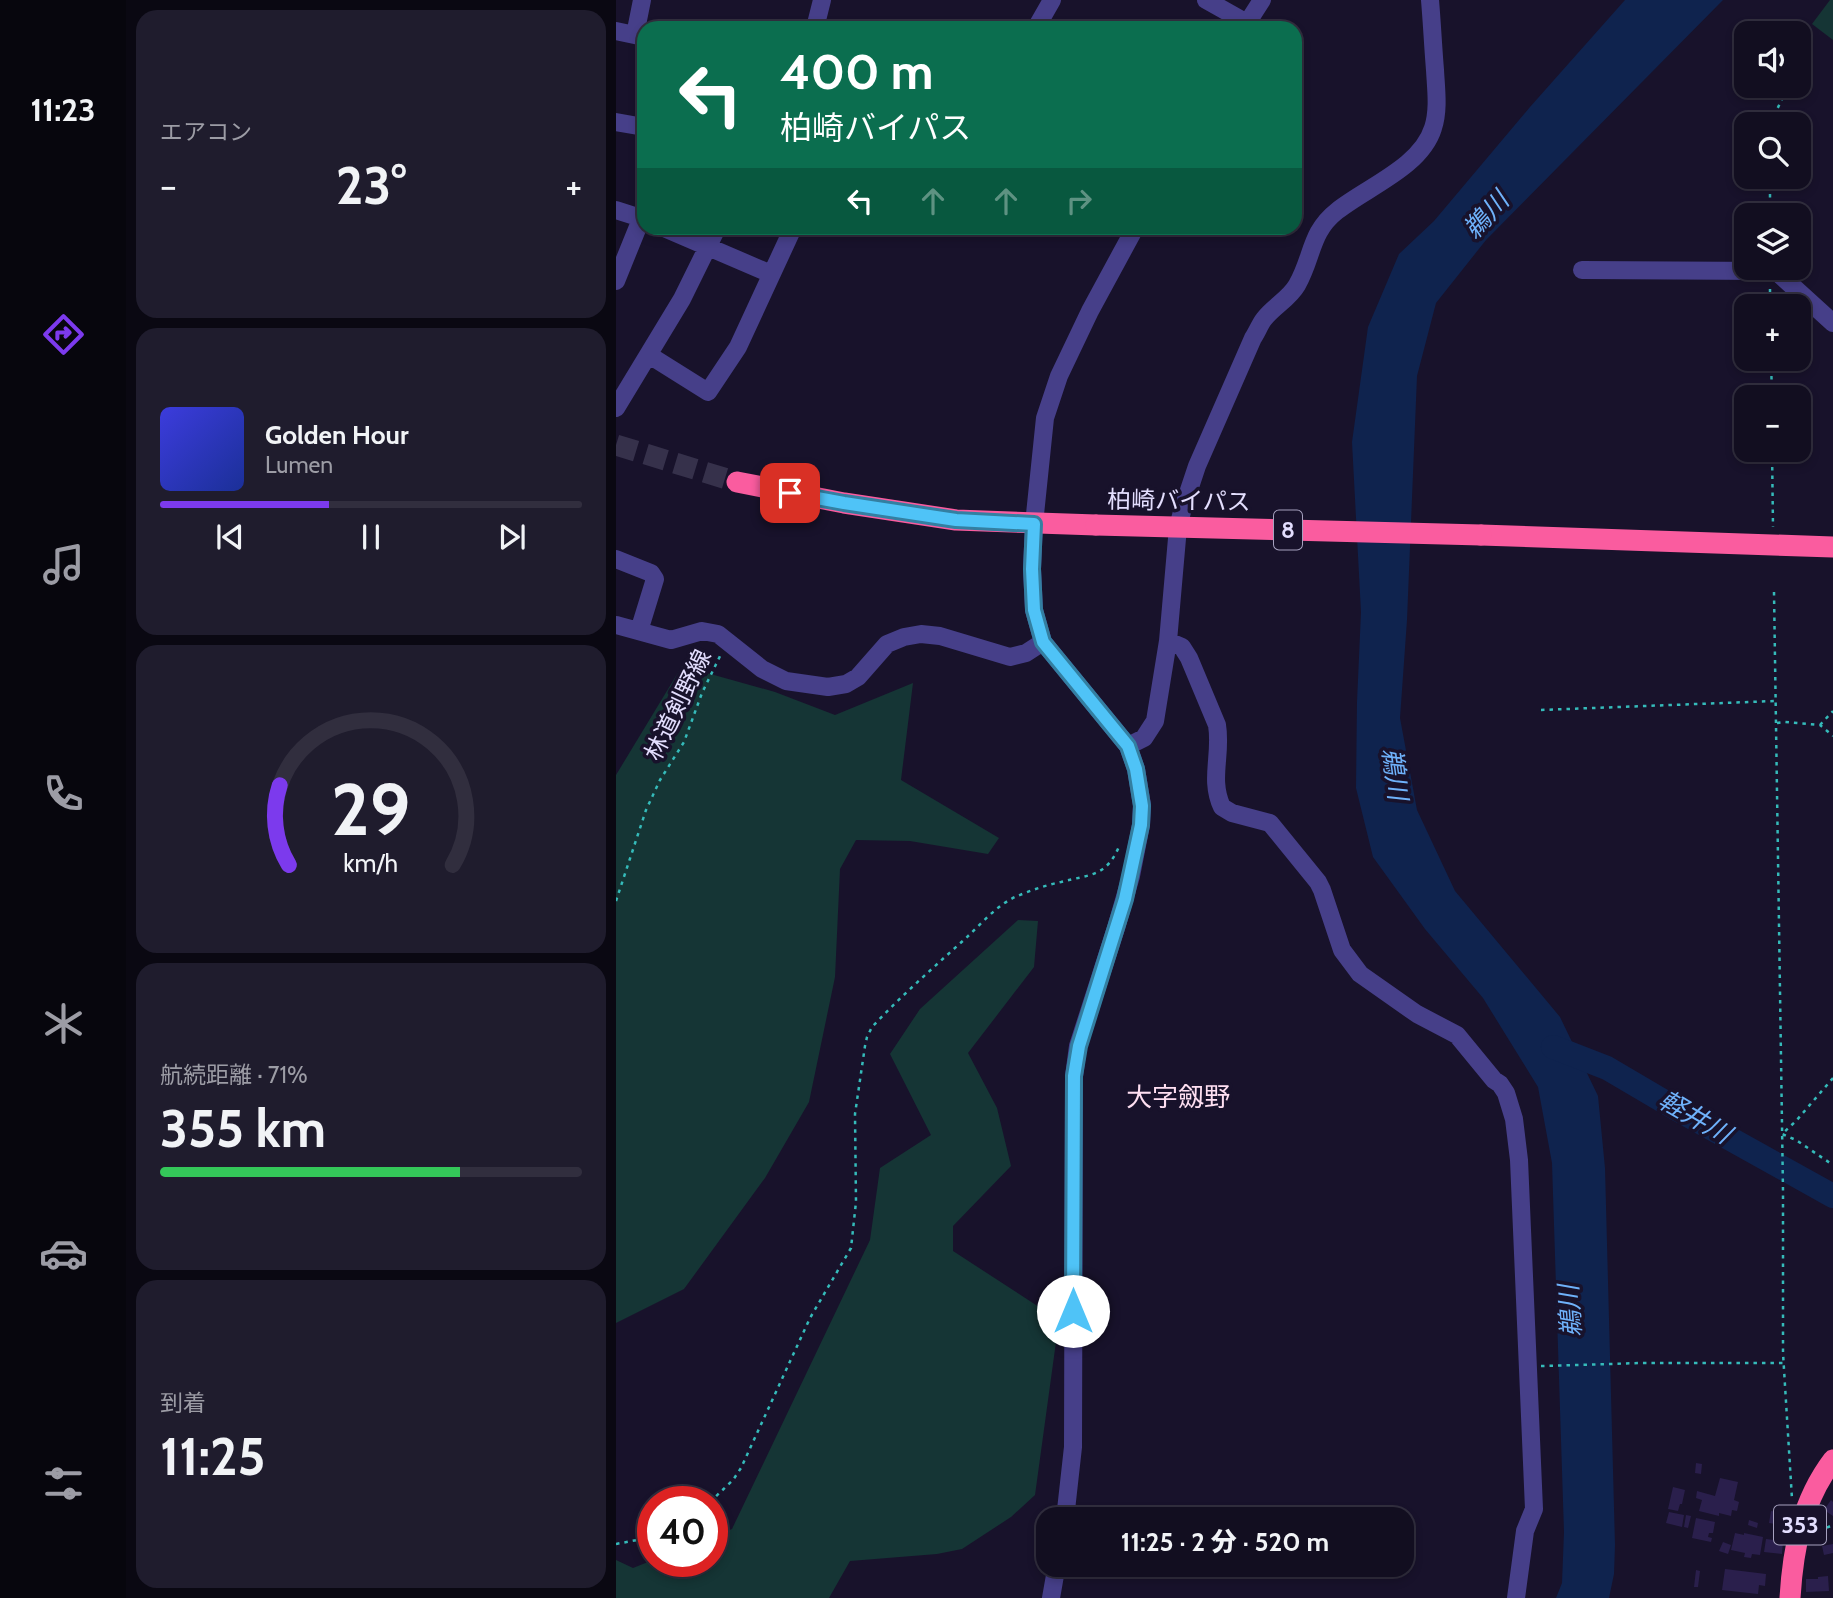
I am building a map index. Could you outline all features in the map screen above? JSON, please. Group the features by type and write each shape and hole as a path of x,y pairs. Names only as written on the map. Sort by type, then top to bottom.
{"highway":[{"name":"柏崎バイパス","path":"737,482 844,503 956,520 1833,547"},
{"name":"353","path":"1790,1598 1794,1550 1803,1517 1809,1499 1833,1460"}],"street":[{"path":"641,21 642,0"},
{"path":"816,21 821,0"},
{"path":"1040,21 1052,0"},
{"path":"1206,0 1238,21"},
{"path":"1248,21 1262,0"},
{"path":"1128,746 1144,738 1155,721 1168,641 1182,508 1197,466 1253,338 1264,319 1296,287 1323,223 1336,211 1410,161 1422,150 1433,129 1437,103 1430,0"},
{"path":"616,31 637,35"},
{"path":"616,122 637,126"},
{"path":"616,210 637,215"},
{"path":"616,281 637,230"},
{"path":"681,235 771,274"},
{"path":"616,408 682,299 714,235"},
{"path":"649,355 708,392 737,347 790,235"},
{"path":"1066,1507 1073,1447 1074,1076 1079,1046 1125,899 1141,825 1142,806 1136,769 1128,746 1043,642 1034,610 1034,524 1045,418 1059,376 1131,235"},
{"path":"1582,270 1770,271 1778,273 1833,323"},
{"path":"616,559 651,573 655,579 639,631"},
{"path":"616,625 671,640 702,631 718,634 762,669 786,681 828,687 846,684 858,677 887,644 904,637 921,634 940,636 1010,657 1026,653 1043,642"},
{"path":"1168,641 1182,647 1189,658 1217,725 1219,736 1215,789 1222,807 1232,813 1270,823 1318,882 1342,950 1360,974 1417,1014 1457,1035 1506,1093 1514,1119 1519,1160 1534,1510 1525,1531 1516,1598"},
{"path":"1051,1598 1055,1577"}],"path":[{"path":"1772,462 1773,531"},
{"path":"1774,592 1783,1363 1790,1488 1792,1499 1803,1517"},
{"name":"林道剣野線","path":"616,901 646,810 660,780 684,742 718,659 730,643"},
{"path":"1541,710 1775,701"},
{"path":"1820,725 1833,711"},
{"path":"1777,723 1820,725 1833,736"},
{"path":"727,1486 741,1468 810,1318 851,1248 856,1202 855,1114 865,1046 872,1027 928,971 1004,903 1062,881 1089,877 1097,873 1112,860 1121,839"},
{"path":"1782,1135 1833,1078"},
{"path":"1782,1135 1796,1140 1833,1164"},
{"path":"1535,1367 1642,1363 1783,1363"},
{"path":"616,1544 637,1541"}],"green space":[{"path":"1830,0 1833,0 1833,40 1812,24"},
{"path":"682,666 775,692 835,715 913,683 901,780 999,838 988,854 910,841 856,840 840,869 835,977 809,1102 765,1178 684,1289 616,1323 616,775"},
{"path":"1018,920 1038,921 1034,967 968,1053 997,1108 1011,1166 953,1226 953,1251 1059,1320 1035,1495 1011,1517 962,1549 937,1554 850,1561 829,1598 616,1598 616,1560 633,1568 637,1566 637,1577 728,1577 728,1531 732,1529 870,1240 880,1168 931,1135 890,1054 920,1009"}],"water":[{"name":"鵜川","path":"1625,0 1723,0 1486,240 1436,303 1417,376 1407,620 1400,718 1417,810 1455,891 1560,1017 1598,1096 1605,1168 1614,1574 1609,1598 1556,1598 1562,1583 1564,1532 1552,1163 1538,1087 1483,998 1425,929 1373,857 1356,788 1361,612 1352,442 1368,327 1399,254 1434,221"}],"building":[{"path":"1696,1463 1702,1464 1701,1474 1695,1473"},
{"path":"1720,1478 1738,1482 1734,1500 1739,1502 1737,1511 1732,1510 1731,1516 1699,1511 1702,1500 1696,1498 1697,1491 1715,1496"},
{"path":"1673,1487 1685,1490 1678,1511 1668,1509"},
{"path":"1831,1500 1833,1502 1833,1516 1824,1510"},
{"path":"1771,1511 1783,1513 1781,1525 1769,1523"},
{"path":"1669,1512 1684,1515 1682,1527 1666,1523"},
{"path":"1686,1515 1691,1516 1688,1528 1684,1527"},
{"path":"1696,1518 1715,1522 1713,1533 1709,1533 1708,1537 1712,1538 1711,1542 1692,1538"},
{"path":"1749,1520 1758,1523 1757,1528 1748,1525"},
{"path":"1735,1533 1763,1537 1760,1555 1744,1557 1745,1553 1731,1550"},
{"path":"1766,1539 1783,1541 1782,1554 1764,1552"},
{"path":"1723,1542 1731,1545 1728,1554 1719,1551"},
{"path":"1833,1544 1833,1553 1824,1555 1822,1546"},
{"path":"1725,1569 1766,1574 1765,1586 1759,1585 1758,1594 1722,1590"},
{"path":"1696,1570 1700,1571 1698,1587 1694,1587"},
{"path":"1828,1576 1829,1591 1806,1592 1806,1579"}],"waterway":[{"name":"軽井川","path":"1553,1047 1607,1068 1833,1196"}],"tunnel":[{"path":"616,445 737,482"}],"district":[{"name":"大字劔野","path":"1178,1097"}],"route":[{"path":"790,493 956,520 1034,524 1034,610 1043,642 1128,746 1136,769 1142,806 1141,825 1125,899 1075,1061 1073,1311"}]}
